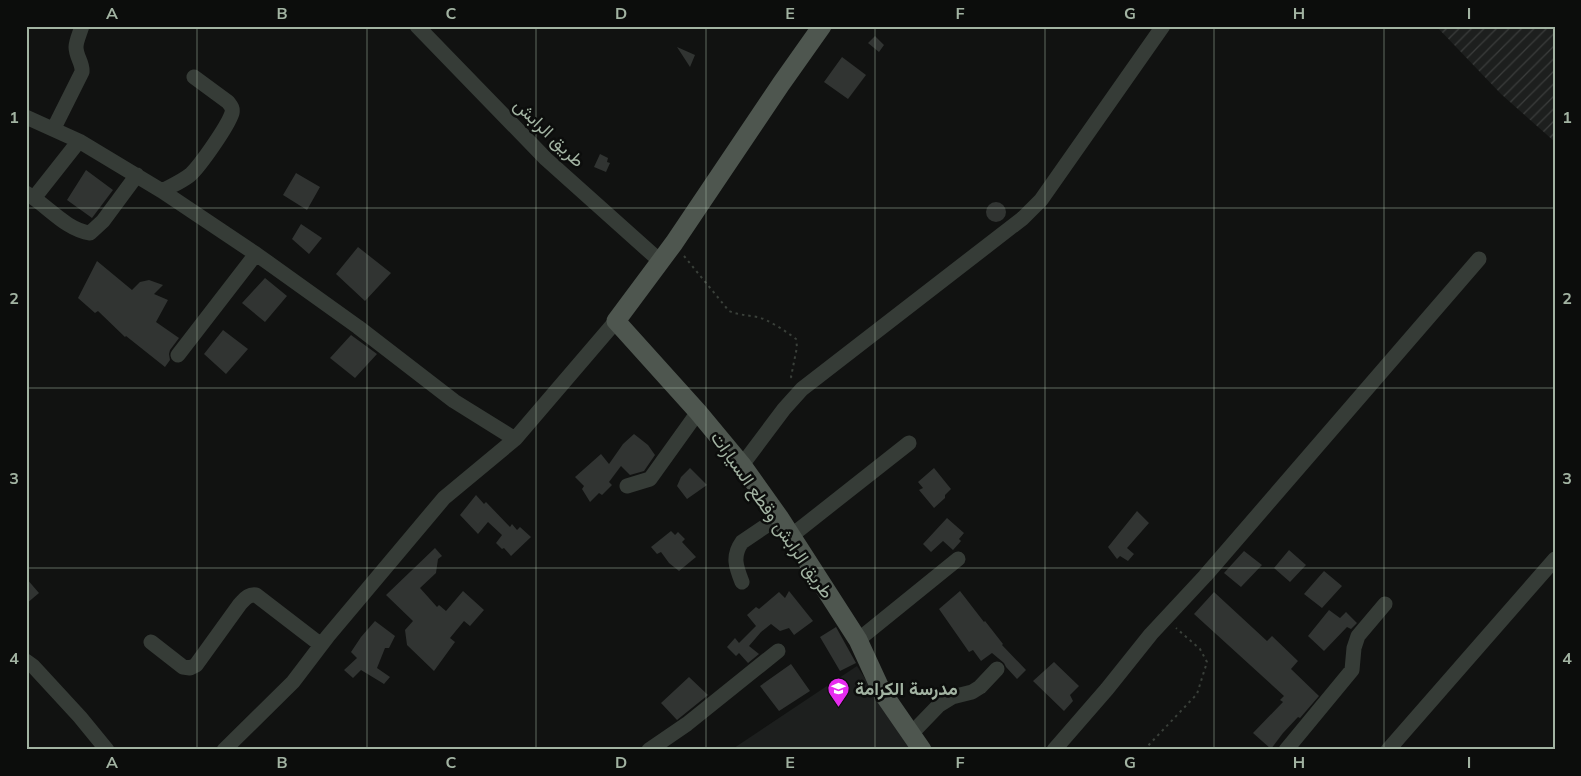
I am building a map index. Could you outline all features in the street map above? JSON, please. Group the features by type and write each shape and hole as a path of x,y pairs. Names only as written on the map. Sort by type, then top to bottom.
{"main road":[{"path":"616,322 674,243 822,26"},
{"name":"طريق الرابش وقطع السيارات","path":"616,322 698,412 742,465 792,536 858,640 882,692 922,750"}],"street":[{"path":"54,128 82,72 83,66 78,58 76,48 82,26"},
{"name":"طريق الرابش","path":"417,26 546,158 660,261"},
{"path":"742,465 784,409 802,389 1023,218 1041,200 1163,26"},
{"path":"162,191 191,174 201,162 232,112 232,106 228,102 194,77"},
{"path":"26,117 79,140 162,191 256,254 358,327 454,401 515,439"},
{"path":"79,140 30,195 71,226 82,232 90,233 103,222 137,175"},
{"path":"178,356 256,254"},
{"path":"1054,750 1165,618 1205,576 1479,259"},
{"path":"224,750 293,682 321,645 444,498 515,439 616,322"},
{"path":"627,486 650,479 698,412"},
{"path":"792,536 909,444"},
{"path":"742,582 735,564 738,548 742,542 779,517"},
{"path":"858,640 958,558"},
{"path":"1388,750 1555,559"},
{"path":"151,642 183,667 190,668 196,664 240,604 252,595 256,596 321,645"},
{"path":"1286,750 1352,670 1354,648 1358,636 1385,604"},
{"path":"649,750 688,724 778,651"},
{"path":"26,661 33,666 80,717 107,750"},
{"path":"911,734 939,705 952,697 972,692 980,687 997,669"}],"path":[{"path":"674,243 729,311 739,315 759,317 789,333 796,339 797,347 791,377 802,389"},
{"path":"1144,750 1198,694 1207,662 1200,649 1165,618"}],"shaded area":[{"path":"1436,26 1555,26 1555,142 1501,94"},
{"name":"مدرسة الكرامة","path":"857,666 911,750 731,750"}],"building":[{"path":"875,36 884,45 879,52 868,43"},
{"path":"677,47 695,55 690,67"},
{"path":"842,57 866,75 848,99 824,82"},
{"path":"600,154 608,158 607,162 610,163 606,172 594,167"},
{"path":"86,170 113,190 92,218 67,200"},
{"path":"296,173 320,187 307,210 283,195"},
{"path":"992,202 1000,202 1006,208 1006,216 1000,222 992,222 986,216 986,208"},
{"path":"301,224 322,238 309,254 292,239"},
{"path":"358,247 391,273 365,301 336,274"},
{"path":"97,261 132,290 140,282 149,280 163,285 154,294 168,300 156,322 179,338 170,350 170,360 165,367 125,337 98,311 95,313 78,298"},
{"path":"265,278 287,296 265,322 242,303"},
{"path":"223,330 248,349 226,374 204,354"},
{"path":"351,335 377,354 355,378 330,358"},
{"path":"634,434 648,445 655,455 644,471 630,475 621,466 609,482 612,485 602,495 599,493 590,502 582,489 584,486 575,477 601,454 609,464 623,444"},
{"path":"690,468 707,485 687,499 677,486 681,477"},
{"path":"934,468 951,489 945,495 945,498 934,508 919,490 923,488 918,482"},
{"path":"476,495 484,504 486,502 510,527 512,524 517,530 520,527 531,537 511,556 496,543 502,535 488,522 478,534 460,515"},
{"path":"1137,511 1149,523 1127,548 1134,554 1128,561 1120,556 1117,559 1108,547"},
{"path":"947,518 964,533 959,539 961,541 953,550 943,541 931,552 923,544"},
{"path":"671,531 675,535 678,532 685,539 682,542 696,557 679,571 669,563 661,552 657,554 651,547"},
{"path":"435,548 442,556 438,559 436,573 420,588 437,607 439,605 446,611 463,591 484,610 470,626 464,621 450,638 455,642 434,671 407,645 405,630 413,621 386,595"},
{"path":"1289,550 1306,565 1290,582 1274,568"},
{"path":"1244,551 1262,565 1241,587 1224,573"},
{"path":"1324,571 1342,586 1322,608 1304,594"},
{"path":"26,578 39,593 26,604"},
{"path":"789,591 813,621 794,635 789,628 780,631 771,624 749,646 759,654 748,663 739,653 736,656 727,647 735,638 739,643 756,626 747,615 756,607 759,609 779,592 785,598"},
{"path":"960,591 1002,645 1026,670 1017,679 1004,663 992,653 981,661 973,650 969,652 939,609"},
{"path":"1214,592 1267,641 1272,636 1298,661 1291,669 1319,696 1300,718 1298,717 1283,733 1271,749 1253,733 1283,702 1280,700 1284,696 1194,614"},
{"path":"1329,610 1340,618 1346,612 1357,623 1351,629 1347,627 1324,651 1308,636"},
{"path":"375,621 395,636 389,648 385,648 377,668 390,677 384,684 361,670 353,678 344,670 357,658 351,652"},
{"path":"836,627 856,663 840,671 820,637"},
{"path":"1054,662 1079,686 1070,695 1073,701 1064,711 1033,681"},
{"path":"791,664 810,691 779,711 760,686"},
{"path":"689,677 708,695 677,720 661,703"}],"place":[{"name":"مدرسة الكرامة","path":"839,708"}]}
